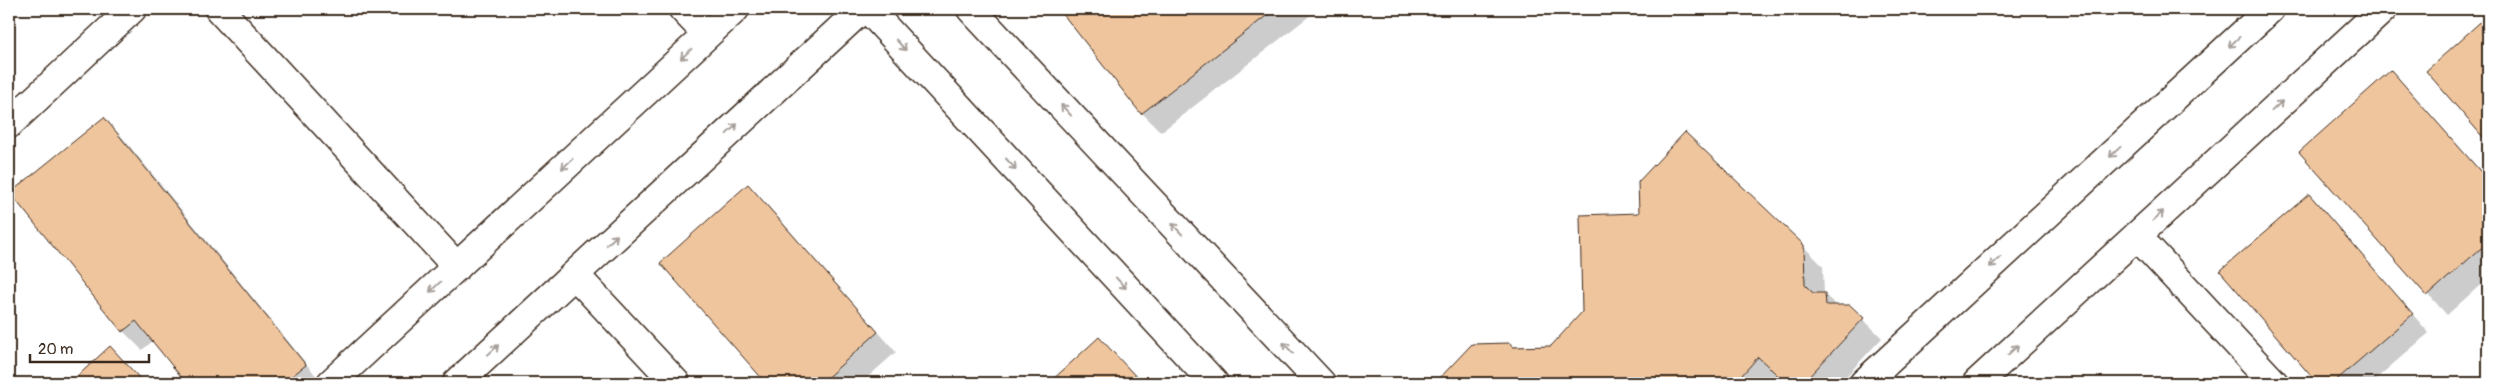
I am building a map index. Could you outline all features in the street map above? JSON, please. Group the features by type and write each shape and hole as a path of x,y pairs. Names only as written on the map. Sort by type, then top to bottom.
{"street":[{"path":"9,124 132,9"},
{"path":"219,9 457,267"},
{"path":"683,9 707,34"},
{"path":"332,383 735,9"},
{"path":"457,383 862,9"},
{"path":"868,9 1214,383"},
{"path":"971,9 1321,383"},
{"path":"1864,383 2270,9"},
{"path":"1977,383 2383,9"},
{"path":"2136,236 2274,383"},
{"path":"575,275 676,383"}],"building":[{"path":"1059,9 1275,9 1141,114"},
{"path":"2488,15 2488,143 2426,71"},
{"path":"2391,70 2488,180 2488,242 2427,296 2299,152"},
{"path":"104,117 306,365 283,383 186,383 136,321 122,332 10,193"},
{"path":"1685,132 1804,245 1805,285 1813,293 1825,293 1826,305 1850,305 1864,318 1803,383 1786,383 1758,357 1735,383 1435,383 1472,344 1510,343 1513,347 1551,346 1582,312 1580,215 1639,213 1638,182"},
{"path":"748,184 878,332 821,383 766,383 660,263"},
{"path":"2309,194 2413,314 2333,383 2317,383 2220,271"},
{"path":"1099,337 1142,383 1049,383"},
{"path":"110,346 144,383 70,383"}]}
